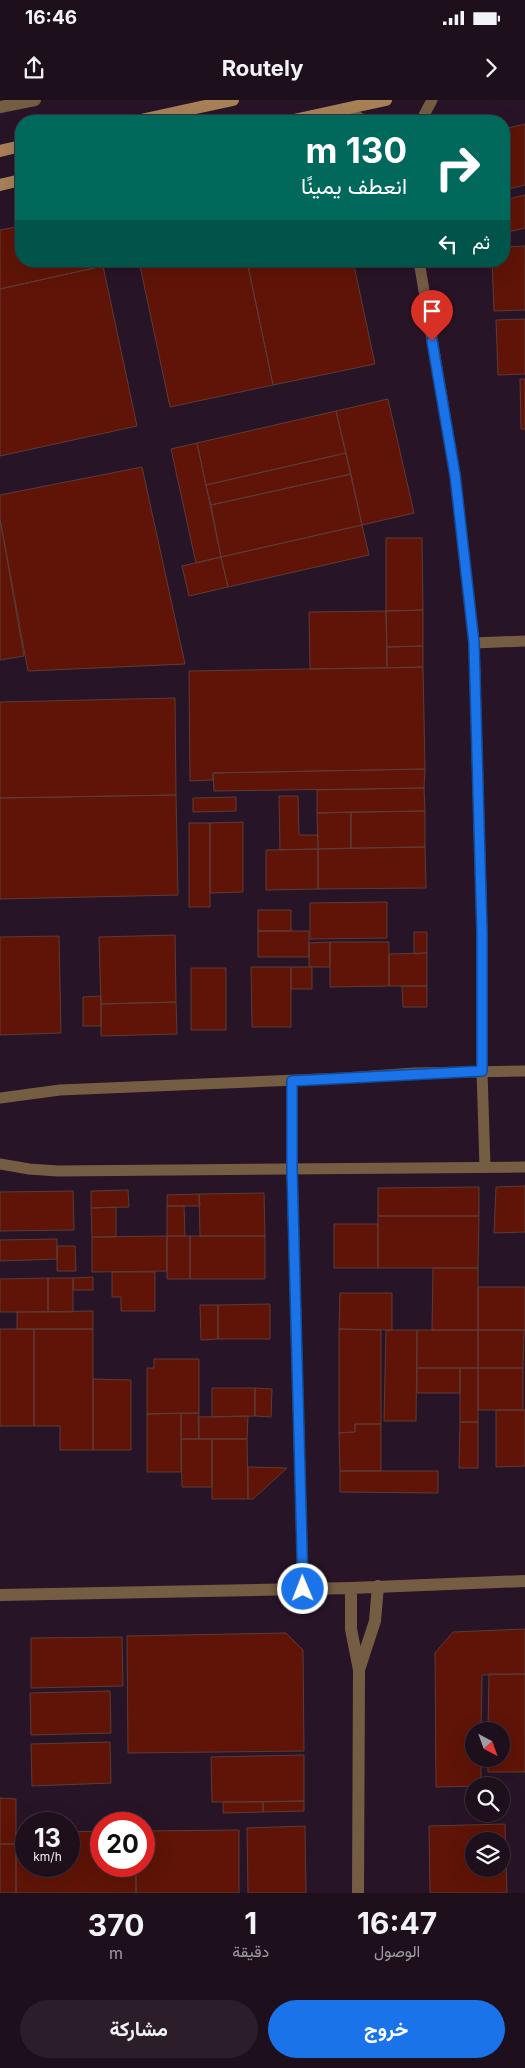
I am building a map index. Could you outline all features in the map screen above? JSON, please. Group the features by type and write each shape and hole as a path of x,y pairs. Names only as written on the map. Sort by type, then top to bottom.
{"main road":[{"path":"164,115 233,100"},
{"path":"316,115 386,100"},
{"path":"0,151 15,147"},
{"path":"0,185 15,181"}],"street":[{"path":"0,108 34,100"},
{"path":"0,1595 351,1588 525,1581"},
{"path":"359,1670 375,1621 378,1586"},
{"path":"351,1588 351,1629 359,1670 358,1893"}],"lane":[{"path":"424,115 432,100"},
{"path":"344,109 354,115"},
{"path":"420,267 455,475 474,643 482,923 482,1071 486,1167"},
{"path":"474,643 525,641"},
{"path":"0,1098 60,1090 482,1071 525,1071"},
{"path":"292,1081 292,1169 303,1589"},
{"path":"0,1164 29,1170 58,1171 525,1167"}],"building":[{"path":"525,124 525,185 510,189 510,128"},
{"path":"525,195 525,228 510,232 510,199"},
{"path":"15,227 15,267 99,267 0,289 0,230"},
{"path":"525,246 525,310 494,311 492,267 510,267 510,247"},
{"path":"103,267 137,426 0,456 0,289"},
{"path":"140,267 248,267 273,385 170,407"},
{"path":"248,267 354,267 375,364 273,385"},
{"path":"525,319 525,374 498,375 496,320"},
{"path":"520,379 525,379 525,429 521,429"},
{"path":"388,399 414,513 362,525 336,411"},
{"path":"336,411 346,453 206,485 197,443"},
{"path":"197,443 221,557 196,563 171,449"},
{"path":"346,453 351,474 211,505 206,485"},
{"path":"142,467 185,664 28,671 0,519 0,495"},
{"path":"351,474 362,525 221,557 211,505"},
{"path":"0,519 24,656 0,660"},
{"path":"362,525 369,555 228,587 221,557"},
{"path":"386,538 422,538 423,610 386,611"},
{"path":"221,557 228,587 189,596 182,566"},
{"path":"423,610 423,646 387,647 386,611"},
{"path":"386,611 387,668 310,669 309,612"},
{"path":"423,646 423,667 387,668 387,647"},
{"path":"423,667 425,769 213,773 213,780 190,781 189,671"},
{"path":"175,698 176,795 0,798 0,702"},
{"path":"425,769 424,788 214,791 213,773"},
{"path":"424,788 425,811 317,813 317,790"},
{"path":"176,795 178,895 0,899 0,798"},
{"path":"279,796 298,796 299,835 318,835 318,849 280,850"},
{"path":"236,797 236,811 193,812 193,798"},
{"path":"425,811 425,847 351,848 351,812"},
{"path":"351,812 351,848 318,849 317,813"},
{"path":"243,822 243,892 210,893 210,823"},
{"path":"189,823 210,823 210,907 189,907"},
{"path":"425,847 426,888 318,889 318,849"},
{"path":"318,849 318,889 266,890 266,850"},
{"path":"387,902 387,938 310,939 310,903"},
{"path":"258,910 291,910 291,931 258,931"},
{"path":"258,931 309,931 309,957 258,957"},
{"path":"414,932 427,932 427,953 414,954"},
{"path":"175,935 176,1002 101,1004 99,937"},
{"path":"59,936 61,1033 0,1035 0,937"},
{"path":"330,942 330,967 309,967 309,943"},
{"path":"330,942 389,942 389,986 330,987"},
{"path":"427,953 427,986 389,986 389,954"},
{"path":"251,967 291,967 291,1027 252,1027"},
{"path":"291,967 312,967 312,989 291,989"},
{"path":"191,968 226,968 226,1030 191,1030"},
{"path":"402,986 427,986 427,1007 403,1007"},
{"path":"101,996 101,1026 83,1026 83,997"},
{"path":"176,1002 177,1034 101,1036 101,1004"},
{"path":"525,1186 525,1232 494,1233 496,1187"},
{"path":"479,1187 479,1216 378,1216 378,1188"},
{"path":"128,1190 129,1207 91,1208 91,1191"},
{"path":"73,1191 74,1230 0,1231 0,1192"},
{"path":"264,1193 265,1236 200,1236 199,1194"},
{"path":"199,1194 200,1206 167,1206 167,1195"},
{"path":"167,1206 184,1206 185,1236 167,1236"},
{"path":"116,1207 116,1237 92,1237 91,1208"},
{"path":"378,1216 479,1216 478,1268 378,1268"},
{"path":"334,1224 378,1224 378,1268 334,1268"},
{"path":"167,1236 190,1236 190,1279 167,1279"},
{"path":"167,1236 167,1271 92,1272 92,1237"},
{"path":"190,1236 265,1236 265,1279 190,1279"},
{"path":"57,1239 57,1259 0,1261 0,1240"},
{"path":"57,1246 75,1246 76,1271 57,1271"},
{"path":"433,1268 478,1268 478,1330 432,1330"},
{"path":"112,1272 155,1272 155,1311 121,1311 121,1297 112,1297"},
{"path":"93,1277 93,1290 73,1290 73,1278"},
{"path":"48,1278 73,1278 73,1312 48,1312"},
{"path":"48,1278 48,1312 0,1312 0,1279"},
{"path":"478,1287 525,1287 525,1330 478,1330"},
{"path":"340,1293 392,1293 392,1330 339,1329"},
{"path":"270,1304 270,1339 218,1339 218,1305"},
{"path":"200,1305 218,1305 218,1339 201,1340"},
{"path":"93,1311 93,1329 17,1329 17,1312"},
{"path":"0,1329 34,1329 34,1426 0,1426"},
{"path":"34,1329 93,1329 93,1450 60,1450 60,1426 34,1426"},
{"path":"339,1329 381,1330 381,1424 355,1424 355,1432 339,1433"},
{"path":"386,1330 417,1330 416,1421 384,1421"},
{"path":"417,1330 478,1330 478,1368 417,1368"},
{"path":"478,1330 524,1330 523,1368 478,1368"},
{"path":"154,1359 199,1359 199,1413 147,1414 147,1368 154,1368"},
{"path":"417,1368 460,1368 460,1393 417,1393"},
{"path":"460,1368 478,1368 478,1422 460,1422"},
{"path":"478,1368 523,1368 523,1410 478,1410"},
{"path":"93,1379 131,1380 131,1450 93,1450"},
{"path":"212,1388 255,1388 255,1416 212,1417"},
{"path":"255,1388 272,1389 271,1417 255,1416"},
{"path":"496,1410 525,1410 525,1466 496,1467"},
{"path":"181,1413 199,1413 199,1439 181,1439"},
{"path":"181,1413 181,1472 147,1472 147,1414"},
{"path":"248,1416 247,1439 199,1439 198,1417"},
{"path":"460,1422 478,1422 478,1468 459,1468"},
{"path":"355,1424 381,1424 381,1471 340,1471 339,1433 355,1432"},
{"path":"181,1439 212,1439 212,1487 182,1487"},
{"path":"212,1439 247,1439 248,1499 212,1499"},
{"path":"248,1467 287,1468 253,1499 248,1499"},
{"path":"340,1471 438,1471 438,1493 340,1492"},
{"path":"525,1629 525,1674 482,1675 481,1722 465,1722 465,1768 481,1768 481,1777 465,1777 465,1786 436,1787 435,1653 453,1632"},
{"path":"286,1633 303,1650 304,1751 128,1753 127,1636"},
{"path":"122,1637 123,1686 31,1688 31,1638"},
{"path":"489,1674 525,1674 525,1772 488,1772 488,1768 510,1768 510,1722 488,1722"},
{"path":"110,1691 111,1733 31,1735 30,1693"},
{"path":"110,1742 111,1783 32,1786 31,1744"},
{"path":"304,1755 304,1801 212,1802 211,1757"},
{"path":"0,1798 16,1799 15,1844 0,1844"},
{"path":"304,1801 304,1811 263,1812 263,1802"},
{"path":"223,1802 263,1802 263,1812 223,1813"},
{"path":"505,1824 505,1832 465,1832 465,1877 507,1877 507,1893 430,1893 429,1826"},
{"path":"305,1826 306,1893 248,1893 247,1828"},
{"path":"239,1830 239,1893 136,1893 136,1877 155,1877 155,1831"},
{"path":"90,1831 90,1877 136,1877 136,1893 16,1893 16,1877 80,1877 80,1832"},
{"path":"0,1844 15,1844 16,1893 0,1893"}],"route":[{"path":"303,1589 292,1169 292,1081 414,1073 482,1071 482,933 474,643 455,475 432,341"}]}
